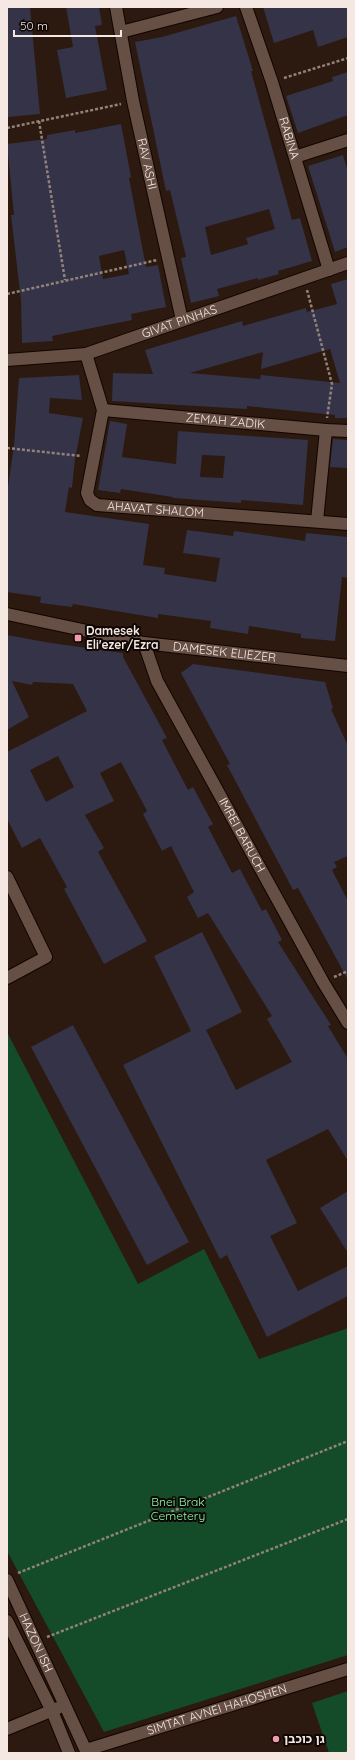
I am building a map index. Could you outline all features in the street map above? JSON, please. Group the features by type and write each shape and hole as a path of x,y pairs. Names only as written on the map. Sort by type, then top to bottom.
{"street":[{"name":"RAV ASHI","path":"116,7 133,101 182,320"},
{"path":"121,32 217,7"},
{"name":"RABINA","path":"246,7 272,82 329,270"},
{"path":"295,157 348,140"},
{"name":"GIVAT PINHAS","path":"7,360 86,354 348,263"},
{"name":"AHAVAT SHALOM","path":"86,354 103,410 87,493 90,500 97,505 348,524"},
{"name":"ZEMAH ZADIK","path":"103,410 348,431"},
{"path":"317,521 326,430"},
{"name":"DAMESEK ELIEZER","path":"7,614 144,643 348,666"},
{"name":"IMREI BARUCH","path":"144,643 157,681 319,975 348,1023"},
{"path":"7,877 46,957 7,978"},
{"name":"HAZON ISH","path":"11,1577 36,1641 86,1752"},
{"name":"HAZON ISH","path":"7,1621 52,1711 69,1753"},
{"name":"SIMTAT AVNEI HAHOSHEN","path":"86,1752 348,1669"},
{"path":"7,1728 64,1705"}],"path":[{"path":"272,82 348,58"},
{"path":"7,128 133,101"},
{"path":"39,121 65,280"},
{"path":"7,294 168,257"},
{"path":"304,279 332,384 326,430"},
{"path":"7,448 94,458"},
{"path":"11,1577 348,1441"},
{"path":"36,1641 348,1519"}],"green space":[{"name":"Bnei Brak Cemetery","path":"7,1032 138,1284 204,1249 259,1359 348,1328 348,1655 104,1732 7,1551"},
{"path":"348,1691 348,1753 329,1753 312,1703"}],"building":[{"path":"7,7 30,7 40,114 8,117"},
{"path":"66,7 99,7 102,25 95,26 107,90 66,98 57,50 73,47"},
{"path":"263,7 348,7 348,37 318,47 313,30 274,43"},
{"path":"236,16 253,71 251,71 292,220 300,218 312,261 278,271 279,274 217,289 219,296 191,303 181,258 186,257 170,190 166,191 135,42 162,37","holes":["269,209 275,229 246,238 248,244 211,255 205,227"]},
{"path":"348,72 348,115 298,133 286,96 333,81 332,77"},
{"path":"121,124 131,177 129,178 146,267 158,265 166,307 131,314 132,320 52,336 53,341 22,343 21,300 11,215 14,215 7,144 47,139 47,135 75,130 75,133","holes":["124,250 129,274 103,279 99,256"]},
{"path":"343,155 348,172 348,247 335,252 308,166"},
{"path":"348,279 348,418 335,418 335,415 247,406 247,409 112,401 113,373 153,374 145,350 242,321 243,326 306,308 307,312 337,304 331,284","holes":["330,349 340,383 261,375 260,379 190,373 263,352 261,369"]},
{"path":"79,375 82,400 50,398 49,413 83,418 75,459 72,488 69,487 65,512 149,524 143,565 165,568 164,574 216,582 220,558 183,553 187,530 233,536 234,531 305,541 306,533 348,537 348,578 342,577 335,641 301,638 301,634 249,626 248,634 210,628 211,621 158,614 158,618 73,604 72,607 40,603 41,597 7,592 7,494 14,445 19,378"},
{"path":"110,421 127,424 122,457 176,464 178,431 308,440 303,505 241,500 241,503 173,498 121,489 120,493 98,490","holes":["202,455 225,456 223,478 200,477"]},
{"path":"333,439 348,440 348,468 330,467"},
{"path":"7,635 123,653 123,657 167,738 162,740 188,790 193,787 213,824 208,827 232,873 240,869 262,911 266,909 282,940 278,942 331,1025 328,1026 348,1059 348,1161 328,1129 266,1160 297,1223 270,1236 298,1291 348,1266 348,1296 267,1337 227,1255 220,1259 123,1065 191,1031 154,956 202,932 242,1012 206,1030 236,1090 292,1062 267,1019 272,1016 208,913 198,918 187,897 194,892 171,846 162,851 143,814 147,811 121,762 100,773 114,801 85,815 104,848 98,852 147,941 104,964 64,889 67,887 40,838 22,848 7,819 7,752 87,711 73,684 33,682 32,685 12,681 29,717 7,730","holes":["58,756 74,787 46,802 30,770"]},
{"path":"193,664 325,682 333,708 331,709 348,746 348,856 334,862 337,867 332,870 348,901 348,980 298,888 293,890 227,765 230,764 181,673"},
{"path":"73,1025 189,1242 147,1265 31,1047"},
{"path":"348,1191 348,1253 320,1208"}],"place":[{"name":"Damesek Eli'ezer/Ezra","path":"78,638"},
{"name":"גן כוכבן","path":"276,1739"}]}
